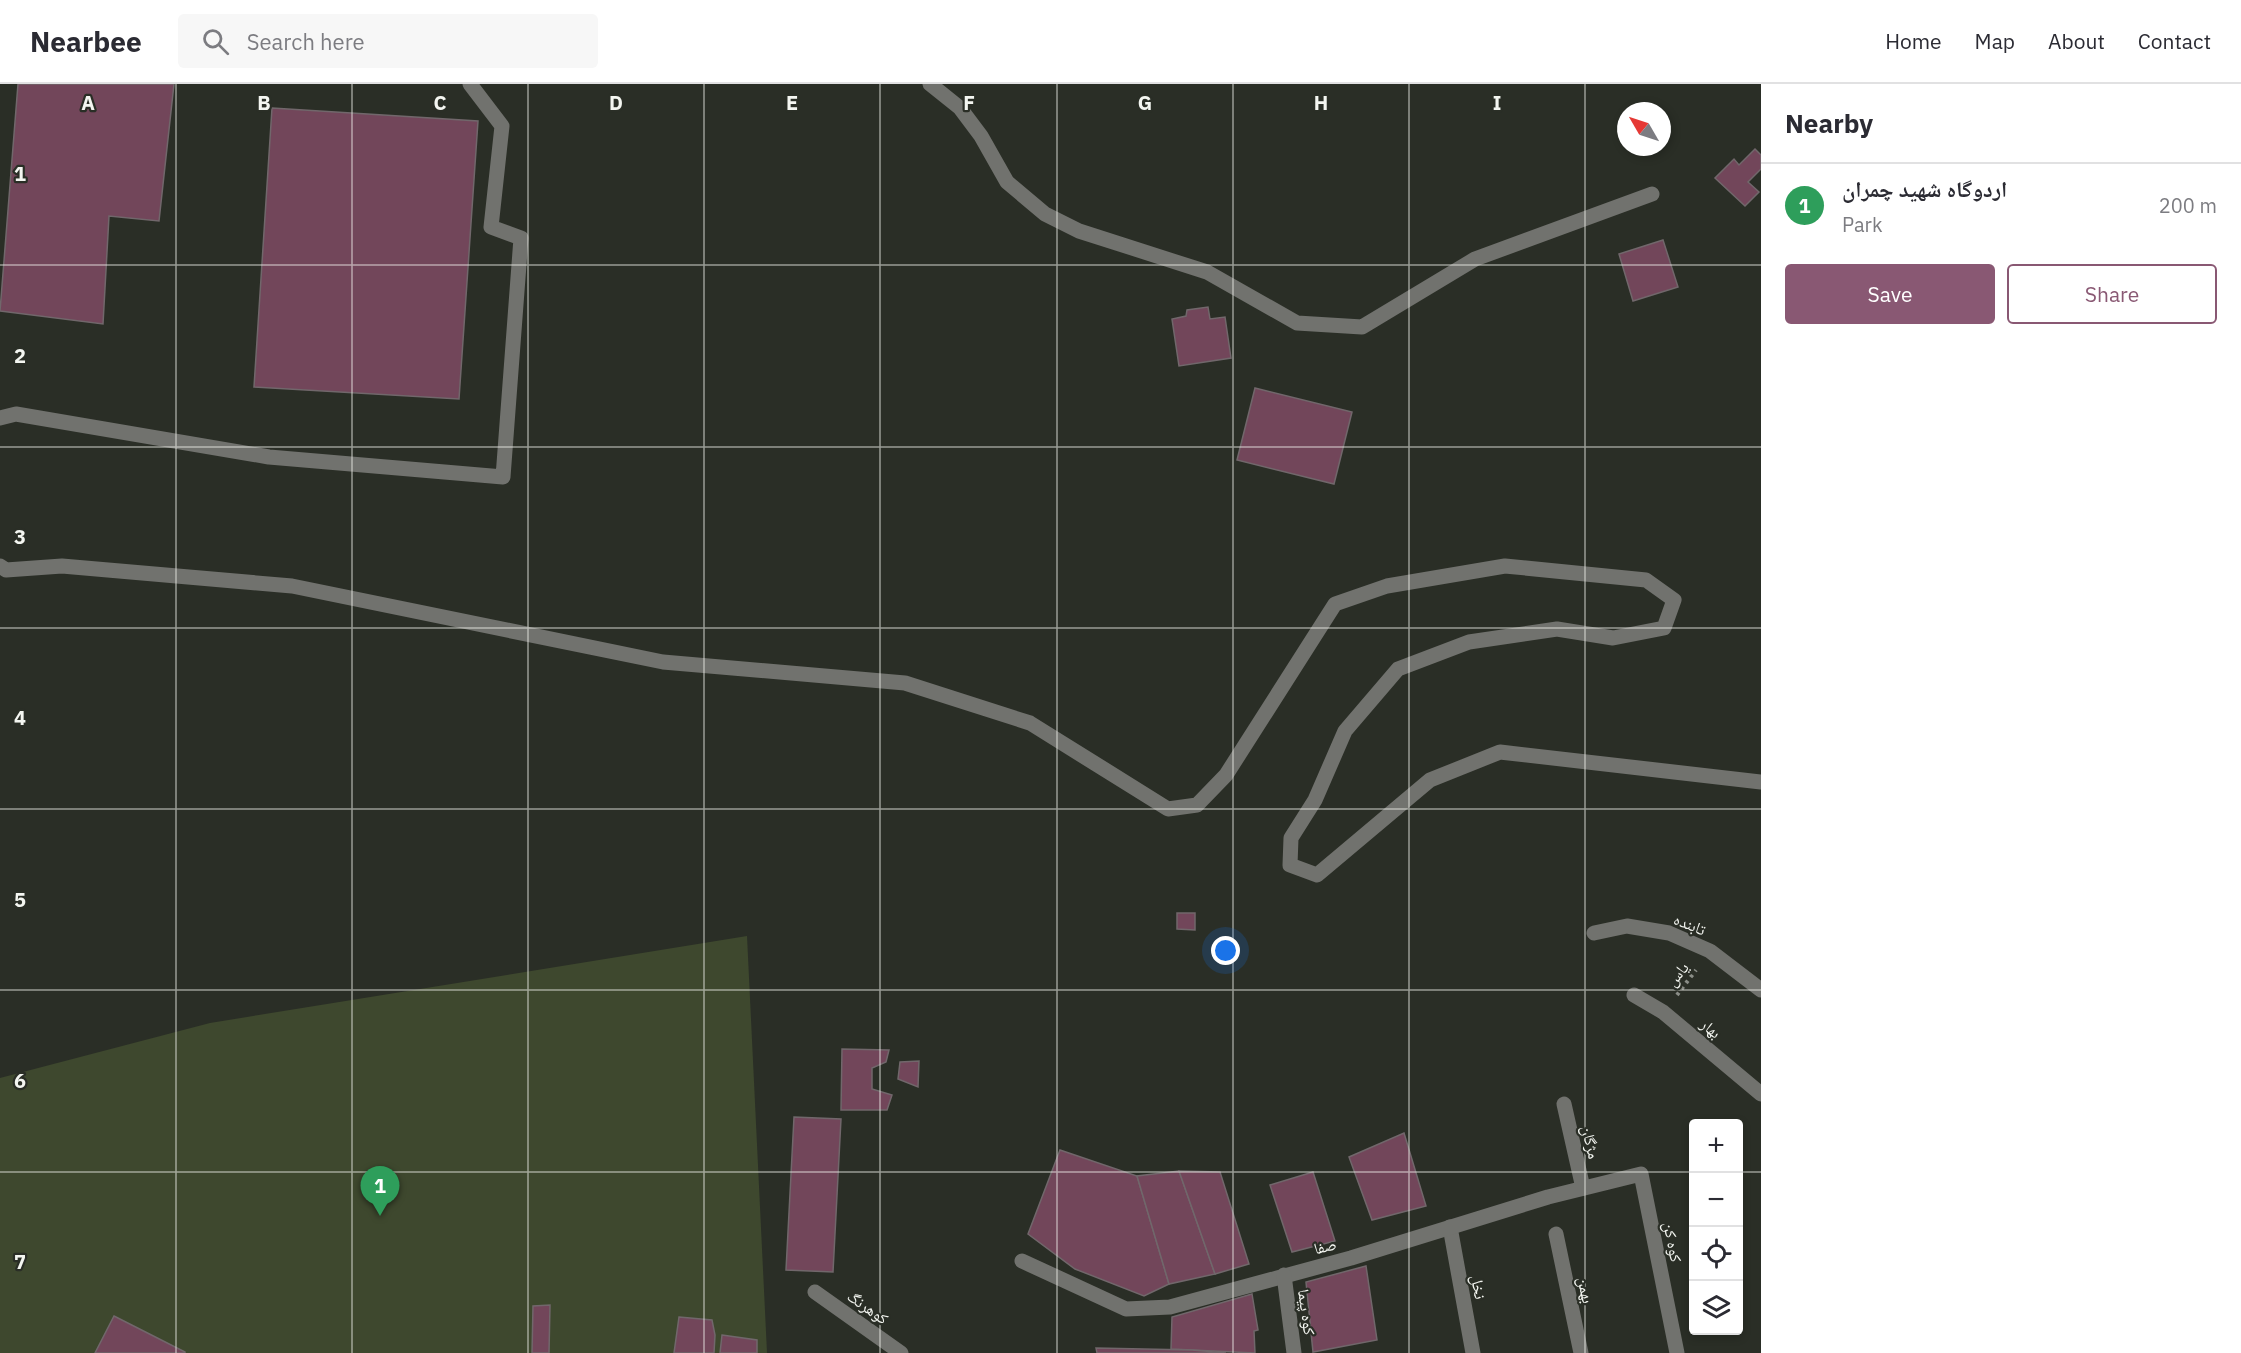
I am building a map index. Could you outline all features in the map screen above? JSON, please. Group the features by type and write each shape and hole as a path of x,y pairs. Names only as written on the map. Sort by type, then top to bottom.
{"street":[{"path":"0,418 16,414 269,457 503,477 521,238 491,227 502,126 471,84"},
{"path":"930,84 967,117 993,154 1007,182 1045,214 1079,231 1207,272 1297,322 1362,327 1475,259 1652,194"},
{"path":"0,566 6,570 62,566 292,586 663,662 905,683 1030,723 1168,809 1197,805 1226,775 1335,604 1387,586 1505,566 1647,580 1674,600 1664,628 1613,638 1557,629 1468,642 1398,669 1345,732 1315,800 1291,838 1290,865 1317,875 1431,780 1500,752 1761,782"},
{"name":"تابنده","path":"1594,933 1627,926 1669,933 1710,951 1761,990"},
{"name":"بهار","path":"1634,995 1663,1012 1761,1094"},
{"name":"مژگان","path":"1564,1104 1584,1188"},
{"name":"صفا","path":"1022,1261 1126,1309 1170,1306 1351,1258 1584,1188 1641,1174"},
{"name":"کوه کن","path":"1641,1174 1677,1353"},
{"name":"نخل","path":"1450,1227 1473,1353"},
{"name":"بهمن","path":"1556,1234 1581,1353"},
{"name":"کوه پیما","path":"1284,1275 1294,1353"},
{"name":"کوهرنگ","path":"815,1292 901,1353"}],"path":[{"name":"یاس","path":"1663,1012 1710,951"}],"green space":[{"path":"747,936 767,1353 0,1353 0,1078 210,1023"}],"building":[{"path":"18,84 174,84 159,221 109,216 103,324 0,311"},
{"path":"272,108 478,121 459,399 254,387"},
{"path":"1755,149 1761,155 1761,169 1748,182 1759,192 1745,206 1715,178 1734,159 1739,165"},
{"path":"1663,240 1678,287 1633,301 1619,254"},
{"path":"1208,307 1210,319 1225,317 1231,358 1179,366 1172,319 1186,316 1187,310"},
{"path":"1255,388 1352,412 1334,484 1237,460"},
{"path":"1177,913 1195,913 1195,930 1177,929"},
{"path":"842,1049 889,1050 886,1062 872,1068 872,1089 892,1095 887,1110 841,1110"},
{"path":"919,1061 918,1087 898,1079 900,1062"},
{"path":"794,1117 841,1119 833,1272 786,1270"},
{"path":"1404,1133 1426,1206 1372,1220 1349,1157"},
{"path":"1060,1150 1137,1176 1169,1284 1144,1296 1075,1269 1028,1234"},
{"path":"1179,1171 1215,1274 1169,1284 1137,1176"},
{"path":"1179,1171 1220,1172 1249,1264 1215,1274"},
{"path":"1313,1172 1335,1241 1292,1252 1270,1185"},
{"path":"1366,1266 1377,1340 1313,1352 1306,1282"},
{"path":"1252,1294 1258,1330 1254,1331 1255,1353 1171,1349 1172,1317"},
{"path":"550,1305 549,1353 532,1353 533,1306"},
{"path":"114,1316 185,1352 185,1353 95,1353"},
{"path":"679,1317 712,1320 715,1335 714,1353 674,1353"},
{"path":"722,1335 757,1340 757,1353 720,1353"},
{"path":"1096,1348 1192,1350 1226,1353 1097,1353"}],"place":[{"name":"اردوگاه شهید چمران","path":"380,1216"}]}
